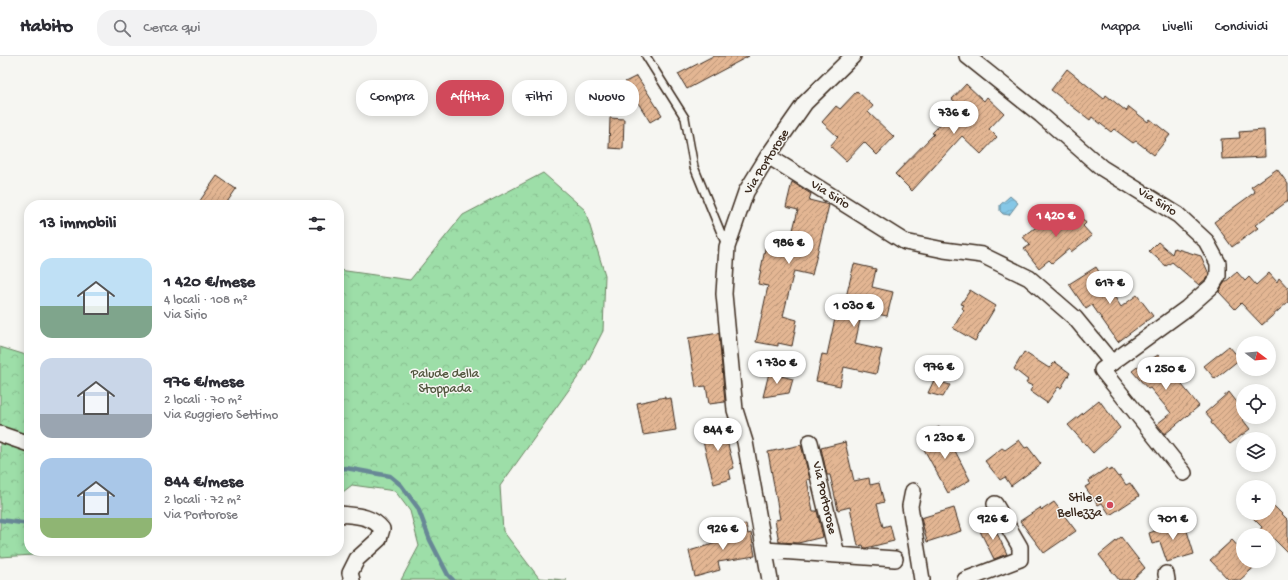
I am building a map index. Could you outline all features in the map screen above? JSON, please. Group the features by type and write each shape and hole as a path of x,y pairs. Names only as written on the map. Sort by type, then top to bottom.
{"street":[{"name":"Via Portorose","path":"770,580 745,442 735,410 724,294 727,247 746,192 768,156 805,103 853,56"},
{"name":"Via Sirio","path":"768,156 905,242 944,250 982,255 1029,278 1075,318 1112,363 1187,308 1212,286 1218,276 1218,263 1206,241 1178,215 1102,168 1041,115 967,56"},
{"path":"1112,363 1102,370 1184,473"},
{"path":"0,434 24,442"},
{"name":"Via Portorose","path":"810,442 837,555"},
{"path":"913,491 910,506 922,580"},
{"path":"965,580 1020,559 1020,546 995,504"},
{"path":"344,515 366,517 377,522 382,529 379,539 358,559 350,573 352,580"},
{"name":"Via Portorose","path":"765,550 895,559"}],"lane":[{"path":"646,56 685,118 694,166 727,247"}],"green space":[{"name":"Palude della Stoppada","path":"543,173 585,210 605,275 603,331 583,370 500,486 503,531 539,578 567,580 401,580 419,546 410,511 395,491 352,485 344,491 344,271 410,280 463,215"},
{"path":"0,347 24,354 24,556 0,557"}],"water":[{"path":"1010,196 1018,203 1009,215 1003,214 1000,211 1000,205"}],"building":[{"path":"713,56 749,56 687,89 678,74"},
{"path":"1067,69 1104,99 1106,95 1126,111 1129,107 1148,122 1150,119 1170,135 1154,155 1136,141 1133,143 1114,129 1111,132 1092,117 1090,120 1051,90"},
{"path":"637,76 662,115 650,122 639,104 639,80 629,80"},
{"path":"966,84 984,101 987,97 1004,113 989,129 997,137 981,154 962,136 912,191 895,174 934,134 932,133 959,105 952,99"},
{"path":"857,91 873,106 868,112 894,137 877,155 864,142 846,161 830,146 838,137 822,122 836,106 840,109"},
{"path":"610,118 624,119 623,149 609,148"},
{"path":"1264,130 1265,157 1222,159 1221,139 1240,138 1239,132"},
{"path":"1277,169 1288,184 1288,201 1255,225 1258,228 1232,247 1214,222 1255,192 1251,187"},
{"path":"217,176 236,189 228,200 200,200"},
{"path":"792,182 811,194 809,200 829,205 812,275 794,271 783,316 797,320 792,346 778,343 778,346 756,342 768,286 758,284 767,239 772,240 774,234 791,238 798,210 786,207"},
{"path":"1076,210 1086,223 1083,226 1092,236 1071,252 1069,249 1052,263 1049,260 1039,268 1024,249 1030,245 1023,237 1055,213 1059,219 1068,212 1070,215"},
{"path":"1158,242 1172,254 1174,248 1201,256 1209,274 1206,279 1199,285 1172,262 1166,266 1149,251"},
{"path":"854,264 876,269 872,287 893,292 887,316 862,311 855,344 882,350 876,374 844,367 840,386 816,381 822,354 827,355 840,296 846,297"},
{"path":"1096,267 1121,307 1137,295 1153,316 1118,342 1092,305 1086,309 1069,284"},
{"path":"1237,272 1245,281 1249,277 1256,285 1269,273 1277,282 1279,278 1288,288 1288,302 1262,325 1241,303 1235,309 1219,292 1224,283"},
{"path":"970,290 996,306 975,341 953,328 964,310 962,308 964,305 961,304"},
{"path":"719,333 725,402 709,404 706,386 696,387 688,338"},
{"path":"1229,346 1236,354 1236,362 1215,379 1204,366"},
{"path":"1024,352 1049,368 1055,362 1070,373 1061,388 1058,387 1047,403 1030,391 1033,386 1026,383 1028,380 1014,369"},
{"path":"1158,355 1199,406 1165,434 1157,424 1171,413 1150,388 1148,389 1132,371 1149,358 1150,360"},
{"path":"769,373 793,379 789,393 763,397"},
{"path":"934,380 950,385 943,397 928,393"},
{"path":"1229,392 1236,401 1236,424 1246,424 1250,429 1246,432 1236,432 1236,440 1230,444 1211,423 1212,421 1205,413"},
{"path":"665,397 665,399 671,398 676,430 643,435 637,403"},
{"path":"1099,400 1120,428 1093,453 1068,425"},
{"path":"726,423 730,436 726,437 734,468 729,470 731,479 714,484 700,430"},
{"path":"939,427 948,442 950,441 970,480 948,493 920,442 930,437 928,433"},
{"path":"1019,440 1025,448 1028,447 1041,464 1011,486 1005,477 1000,480 985,461 1002,448 1005,450"},
{"path":"845,442 854,481 869,478 870,485 879,483 884,502 877,504 883,527 890,525 894,541 866,548 864,548 863,545 858,546 850,507 838,510 830,475 827,475 821,448"},
{"path":"801,445 810,479 807,480 813,511 817,511 823,537 798,543 779,542 775,520 780,519 768,452"},
{"path":"1107,468 1109,471 1112,469 1118,477 1120,476 1126,485 1130,483 1139,496 1110,515 1102,503 1098,505 1085,487 1090,484 1089,480"},
{"path":"1054,502 1076,531 1044,553 1020,521 1040,508 1042,510"},
{"path":"954,508 961,531 927,542 921,518"},
{"path":"1276,508 1288,520 1288,553 1276,541 1276,528 1261,528 1262,527 1255,520 1276,520"},
{"path":"1184,521 1194,554 1167,562 1160,542 1152,544 1149,533"},
{"path":"992,523 1007,554 994,559 979,529"},
{"path":"746,524 748,534 751,533 755,556 718,562 720,570 695,577 689,551 730,539 728,528"},
{"path":"1121,537 1145,568 1132,580 1119,580 1099,555"},
{"path":"1232,540 1236,544 1236,568 1253,568 1240,580 1229,580 1210,560"}],"waterway":[{"path":"344,468 390,476 401,485 418,508 430,540 448,575 453,580"},
{"path":"0,520 24,523"}],"place":[{"name":"Stile e Bellezza","path":"1110,505"}]}
